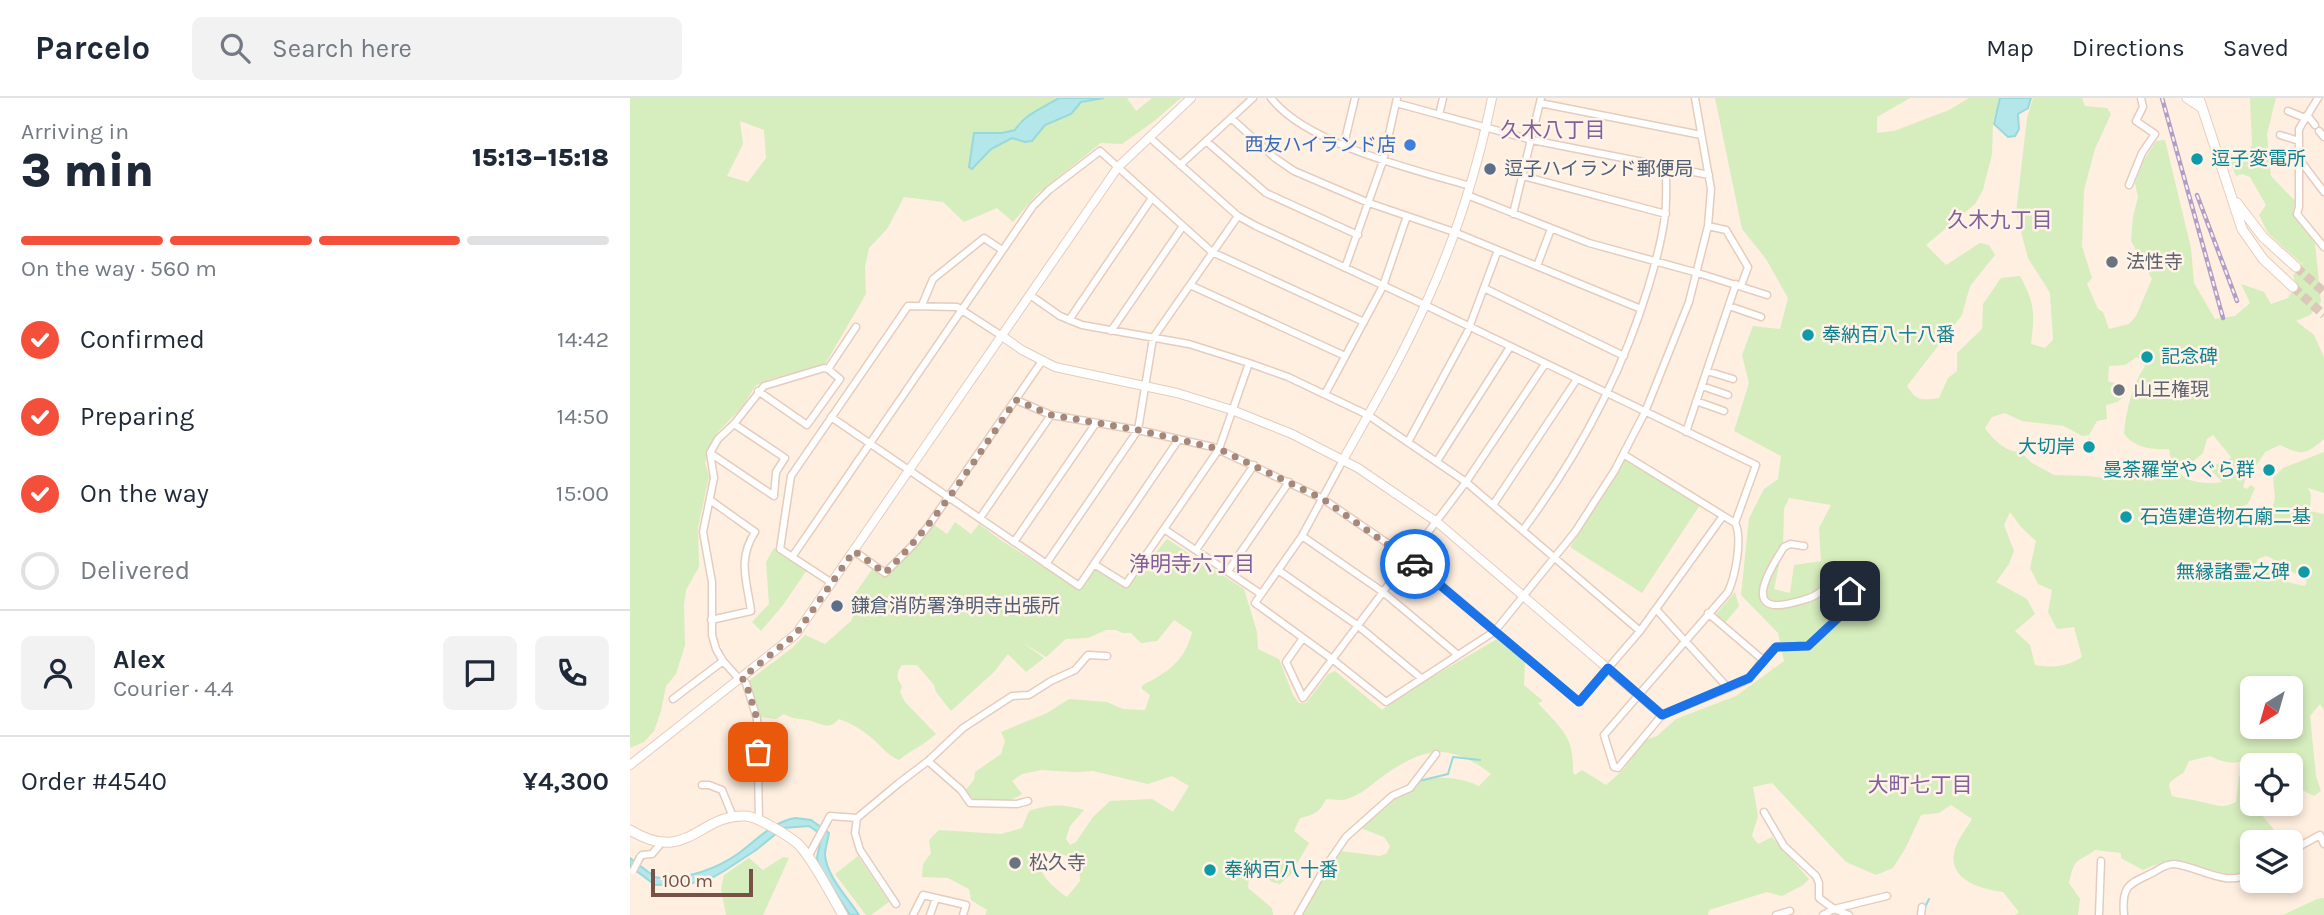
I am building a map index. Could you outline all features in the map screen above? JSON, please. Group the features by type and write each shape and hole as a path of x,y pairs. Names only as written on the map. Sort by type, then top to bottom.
{"main road":[{"path":"2187,98 2200,103 2242,229 2249,242 2292,287"},
{"path":"2230,192 2263,237 2296,267"},
{"path":"630,830 640,836 662,842 675,842 733,817 744,816 759,820 797,843 844,915"}],"street":[{"path":"630,765 796,634 1118,167 1191,98"},
{"path":"1180,165 1253,98"},
{"path":"1271,98 1301,125 1383,161 1469,191 1513,214 1588,243 1767,295"},
{"path":"1344,144 1354,98"},
{"path":"1439,115 1443,98"},
{"path":"1492,98 1469,191 1425,305 1323,499 1255,603 1386,702 1495,631 1555,558 1593,505 1645,412 1668,358 1698,273 1708,226 1711,189 1695,98"},
{"path":"2129,185 2141,153 2155,134 2136,121 2143,107 2141,98"},
{"path":"2318,98 2299,129 2297,214 2323,242"},
{"path":"1345,268 1383,161 1397,100 1439,115 1532,140 1709,176"},
{"path":"1513,214 1541,100 1701,135"},
{"path":"2288,111 2306,117 2320,131"},
{"path":"1231,118 1285,167 1369,203 1454,232 1642,309"},
{"path":"2280,135 2299,141"},
{"path":"1149,137 1238,216 1276,237 1425,305 1756,465 1735,523"},
{"path":"1206,141 1266,193 1357,235"},
{"path":"792,557 1040,198 1101,151 1212,252 1364,322"},
{"path":"2299,159 2324,192"},
{"path":"1523,530 1574,457 1608,394 1624,356 1656,261 1666,214 1666,167"},
{"path":"1523,176 1666,214"},
{"path":"1069,320 1152,198"},
{"path":"1046,564 1138,430 1153,338 1238,216"},
{"path":"1325,394 1383,286 1407,216"},
{"path":"1111,331 1183,226"},
{"path":"1686,432 1729,306 1748,267 1726,230 1708,226"},
{"path":"1537,266 1551,229"},
{"path":"922,305 933,279 984,238 1002,250"},
{"path":"1408,442 1470,327 1498,250"},
{"path":"1189,285 1345,356"},
{"path":"1484,289 1624,356"},
{"path":"1030,295 1069,320 1111,331 1189,344 1249,363 1288,377 1368,415 1466,482 1640,631"},
{"path":"832,583 780,549 791,476 908,306 962,309 1042,361 1071,372 1145,385 1232,410 1292,434 1343,460 1382,483 1437,522 1662,715"},
{"path":"1729,306 1762,317"},
{"path":"828,369 856,327"},
{"path":"1437,461 1510,347"},
{"path":"854,551 885,573 914,544 1042,361"},
{"path":"1094,564 1126,584 1219,449 1249,363"},
{"path":"1303,638 1286,662 1303,698 1466,482 1545,364"},
{"path":"758,391 807,425 840,379 824,368 771,383 758,391 734,424 718,439 710,453 714,478 703,532 712,582 712,635 723,661 746,683 757,719 759,820"},
{"path":"1707,371 1733,379"},
{"path":"1493,505 1577,379"},
{"path":"1702,386 1728,395"},
{"path":"1016,400 1051,415 1138,430 1219,449 1323,499 1409,558 1579,702 1640,631 1723,516"},
{"path":"1696,401 1724,411"},
{"path":"980,518 1051,415"},
{"path":"831,417 1079,586 1179,439"},
{"path":"1014,542 1096,423"},
{"path":"710,453 774,496 776,472 785,458 734,424"},
{"path":"1623,454 1735,523 1739,545 1731,585 1604,735 1614,766 1618,768 1662,715 1749,678 1776,647 1808,646 1839,617 1850,591 1849,587 1835,579 1814,596 1783,605 1767,603 1763,597 1765,581 1784,547 1790,544 1804,546"},
{"path":"1196,550 1254,464"},
{"path":"1228,571 1289,482"},
{"path":"710,500 755,532 745,550 744,559 751,611 712,620"},
{"path":"1164,529 1261,594"},
{"path":"1301,536 1383,592 1458,655"},
{"path":"1278,570 1357,625 1421,678"},
{"path":"1656,609 1728,688"},
{"path":"1708,613 1763,660"},
{"path":"808,857 830,816 857,818 928,761 963,728 985,715 995,705 1012,696 1029,695 1075,670 1088,655 1107,656"},
{"path":"673,699 723,661"},
{"path":"1298,915 1346,837 1392,796 1410,788 1436,754"},
{"path":"928,761 961,790 970,803 1017,804 1028,801"},
{"path":"702,785 722,790 733,817"},
{"path":"1765,812 1784,846 1816,876 1819,898 1834,909 1849,915"},
{"path":"857,818 855,833 860,850 896,904"},
{"path":"2303,843 2322,833 2324,844"},
{"path":"631,872 642,855 657,850 662,842"},
{"path":"2099,915 2101,861"},
{"path":"2123,915 2123,902 2130,885 2135,880 2170,864 2227,879 2240,878"},
{"path":"913,915 923,895 966,905 963,915"},
{"path":"1823,915 1834,909 1887,896"},
{"path":"930,915 936,898"},
{"path":"1776,915 1790,911"}],"green space":[{"path":"630,98 1127,98 1136,111 1152,98 1181,98 1122,144 1101,143 1037,194 1013,222 997,208 964,222 943,202 904,197 887,229 869,248 865,267 866,294 824,366 770,379 755,386 744,405 717,433 708,449 705,463 709,476 698,528 699,567 686,590 684,605 685,645 676,674 666,686 654,731 644,742 630,748","holes":["740,121 764,130 766,158 748,182 727,176 743,144"]},
{"path":"1715,98 1910,98 1877,117 1877,133 1894,131 1949,110 1969,98 2000,98 1993,121 1992,154 1983,190 1975,204 1926,245 1946,265 1980,243 1989,245 1995,255 1970,286 1962,315 1907,386 1920,399 1939,398 1948,378 1957,371 1957,353 1982,329 1983,304 2001,278 2020,276 2033,309 2031,344 2045,348 2053,340 2050,293 2028,258 2016,213 2027,118 2033,98 2082,98 2085,106 2107,108 2111,114 2095,149 2084,190 2082,246 2092,278 2087,284 2109,329 2129,324 2136,316 2152,279 2131,241 2138,197 2135,183 2144,160 2156,141 2165,140 2191,248 2194,283 2215,319 2235,316 2250,303 2241,284 2264,292 2271,304 2288,298 2296,285 2293,275 2302,264 2268,233 2259,215 2266,205 2250,177 2242,174 2236,176 2229,159 2249,150 2252,145 2250,98 2276,98 2267,134 2271,176 2295,201 2293,214 2315,243 2321,302 2310,315 2296,321 2314,335 2324,357 2324,439 2304,452 2280,445 2265,452 2256,466 2249,467 2243,487 2247,489 2251,485 2255,488 2248,504 2237,512 2236,517 2270,519 2275,497 2273,478 2283,468 2324,452 2324,493 2308,488 2311,494 2310,511 2324,514 2324,710 2320,704 2310,716 2316,776 2321,791 2314,796 2303,790 2303,753 2240,753 2240,762 2234,763 2210,756 2189,761 2184,772 2170,782 2172,796 2227,805 2236,802 2240,776 2240,816 2263,816 2274,830 2240,830 2240,873 2220,874 2191,864 2170,861 2143,870 2121,858 2121,853 2095,850 2077,862 2071,874 2069,883 2080,899 2078,915 2015,915 2019,912 2003,892 1976,885 1960,875 1954,860 1955,849 1972,819 1951,805 1939,813 1921,815 1893,868 1876,875 1846,862 1772,783 1753,787 1758,816 1752,836 1758,844 1772,837 1809,879 1782,896 1767,892 1709,910 1708,915 1297,915 1309,889 1340,851 1380,856 1387,853 1390,846 1384,837 1363,829 1363,821 1401,792 1413,784 1438,778 1463,780 1479,786 1491,774 1461,756 1435,752 1408,760 1352,797 1342,800 1326,799 1316,812 1300,818 1294,831 1309,843 1291,874 1280,884 1272,882 1256,869 1249,878 1248,888 1272,908 1273,915 985,915 987,910 971,900 969,889 948,878 922,877 923,864 931,853 929,840 939,830 1001,834 1022,828 1029,811 1063,806 1084,810 1070,826 1066,839 1070,845 1076,842 1093,817 1110,801 1152,799 1173,812 1189,786 1172,776 1148,784 1093,771 1041,770 1022,774 1012,781 1022,794 1009,800 993,802 969,797 964,792 974,780 975,772 1001,754 1005,741 1001,732 1047,713 1069,699 1107,702 1123,709 1145,710 1150,695 1141,688 1180,658 1192,632 1174,620 1157,641 1141,643 1131,633 1106,630 1088,638 1066,639 1046,657 1022,642 1044,658 1026,672 1008,654 994,672 951,711 917,665 902,665 898,676 902,686 900,692 905,702 936,734 899,760 861,730 839,719 827,726 784,714 776,719 760,717 750,680 805,635 825,644 851,621 857,609 852,598 873,568 885,576 913,551 934,525 947,534 955,522 971,534 979,524 1079,589 1094,569 1127,587 1167,539 1244,589 1257,632 1258,649 1279,659 1293,695 1299,703 1306,703 1328,674 1335,671 1382,710 1403,694 1497,639 1525,662 1524,685 1543,701 1538,703 1569,741 1573,773 1575,775 1582,770 1606,785 1623,770 1645,740 1657,736 1676,719 1736,696 1784,661 1778,633 1741,595 1749,518 1764,489 1778,479 1781,456 1734,431 1749,383 1742,355 1753,326 1780,329 1788,298 1766,259 1742,229","holes":["2137,357 2145,366 2130,398 2124,434 2144,447 2169,449 2171,460 2178,463 2191,463 2203,453 2207,439 2213,435 2231,457 2227,462 2209,468 2222,482 2204,483 2191,480 2165,462 2158,465 2151,481 2123,471 2117,480 2054,475 2032,463 2020,452 2004,447 1985,428 1992,417 2005,413 2022,421 2064,426 2082,436 2089,435 2097,421 2107,419 2106,405 2117,402 2126,395 2117,384 2108,381 2109,366 2125,365","1789,498 1831,505 1819,528 1821,561 1794,565 1790,593 1774,589 1783,546 1784,509","2010,512 2036,541 2030,568 2038,584 2052,590 2048,612 2057,629 2074,627 2082,657 2071,663 2060,666 2035,665 2030,645 2015,631 2035,614 2027,599 1996,582 2009,564 2014,551 2004,525","2266,556 2275,560 2307,583 2304,586 2284,581 2270,571 2260,572 2255,566 2258,559","1045,851 1067,856 1079,864 1080,881 1067,897 1047,880 1041,869 1039,856"]},
{"path":"1625,460 1700,505 1642,593 1570,547"},
{"path":"774,548 807,570 761,631 752,622 769,604 766,562"},
{"path":"1735,592 1739,606 1725,623 1716,614"},
{"path":"858,856 889,902 871,915 866,915 835,874"},
{"path":"783,857 789,858 763,915 726,915 721,889 724,875 749,858 763,870"},
{"path":"2324,898 2324,915 2283,915 2317,899"}],"water":[{"path":"1059,98 1104,98 1081,102 1071,114 1045,125 1032,141 1012,138 991,149 972,169 969,167 974,133 1015,130 1030,115"},
{"path":"2000,98 2031,98 2028,108 2018,114 2019,129 2015,136 2008,137 1994,124"},
{"path":"796,818 811,820 829,833 825,852 827,863 834,879 859,915 850,915 818,866 817,857 822,835 809,826 783,828 756,850 708,880 655,885 630,866 630,858 655,877 661,878 702,872 730,859 773,827"}],"waterway":[{"path":"1419,781 1448,774 1453,757 1480,760"},
{"path":"1925,907 1929,899"}],"tunnel":[{"path":"2296,267 2324,292"},
{"path":"2293,287 2324,315"}],"railway":[{"path":"2162,98 2223,318"},
{"path":"2197,195 2237,301"}],"way so far":[{"path":"758,752 757,719 742,678 796,634 854,551 885,573 914,544 1016,400 1051,415 1138,430 1219,449 1323,499 1415,564"}],"place":[{"name":"西友ハイランド店","path":"1410,145"},
{"name":"逗子変電所","path":"2197,159"},
{"name":"逗子ハイランド郵便局","path":"1490,169"},
{"name":"法性寺","path":"2112,262"},
{"name":"奉納百八十八番","path":"1808,335"},
{"name":"記念碑","path":"2147,357"},
{"name":"山王権現","path":"2119,390"},
{"name":"大切岸","path":"2089,447"},
{"name":"曼荼羅堂やぐら群","path":"2269,470"},
{"name":"石造建造物石廟二基","path":"2126,517"},
{"name":"無縁諸霊之碑","path":"2304,572"},
{"name":"鎌倉消防署浄明寺出張所","path":"837,606"},
{"name":"松久寺","path":"1015,863"},
{"name":"奉納百八十番","path":"1210,870"}],"district":[{"name":"久木八丁目","path":"1553,130"},
{"name":"久木九丁目","path":"2000,220"},
{"name":"浄明寺六丁目","path":"1192,564"},
{"name":"大町七丁目","path":"1920,785"}],"route":[{"path":"1415,564 1579,702 1608,668 1662,715 1749,678 1776,647 1808,646 1839,617 1850,591"}]}
